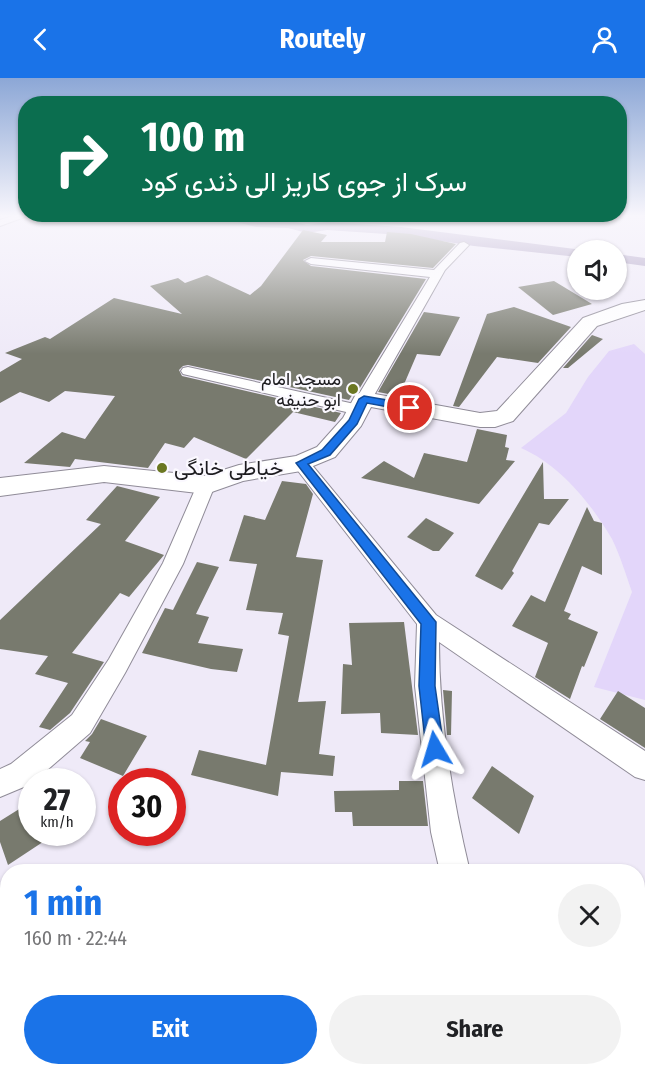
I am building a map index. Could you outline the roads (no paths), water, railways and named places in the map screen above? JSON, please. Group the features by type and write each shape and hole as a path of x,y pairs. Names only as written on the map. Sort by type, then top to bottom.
{"street":[{"path":"316,262 437,274"},
{"path":"0,487 104,474 206,485 239,473 301,463 326,452 353,421 437,274 449,262"},
{"path":"188,371 362,405 495,420 505,416 590,322 628,308 645,305"},
{"path":"301,463 428,622 640,770"},
{"path":"0,783 21,774 81,724 117,666 173,564 206,485"},
{"path":"428,622 427,686 446,832 453,864"}],"place":[{"name":"مسجد امام ابو حنیفه","path":"353,389"},
{"name":"خیاطی خانگی","path":"162,468"}]}
